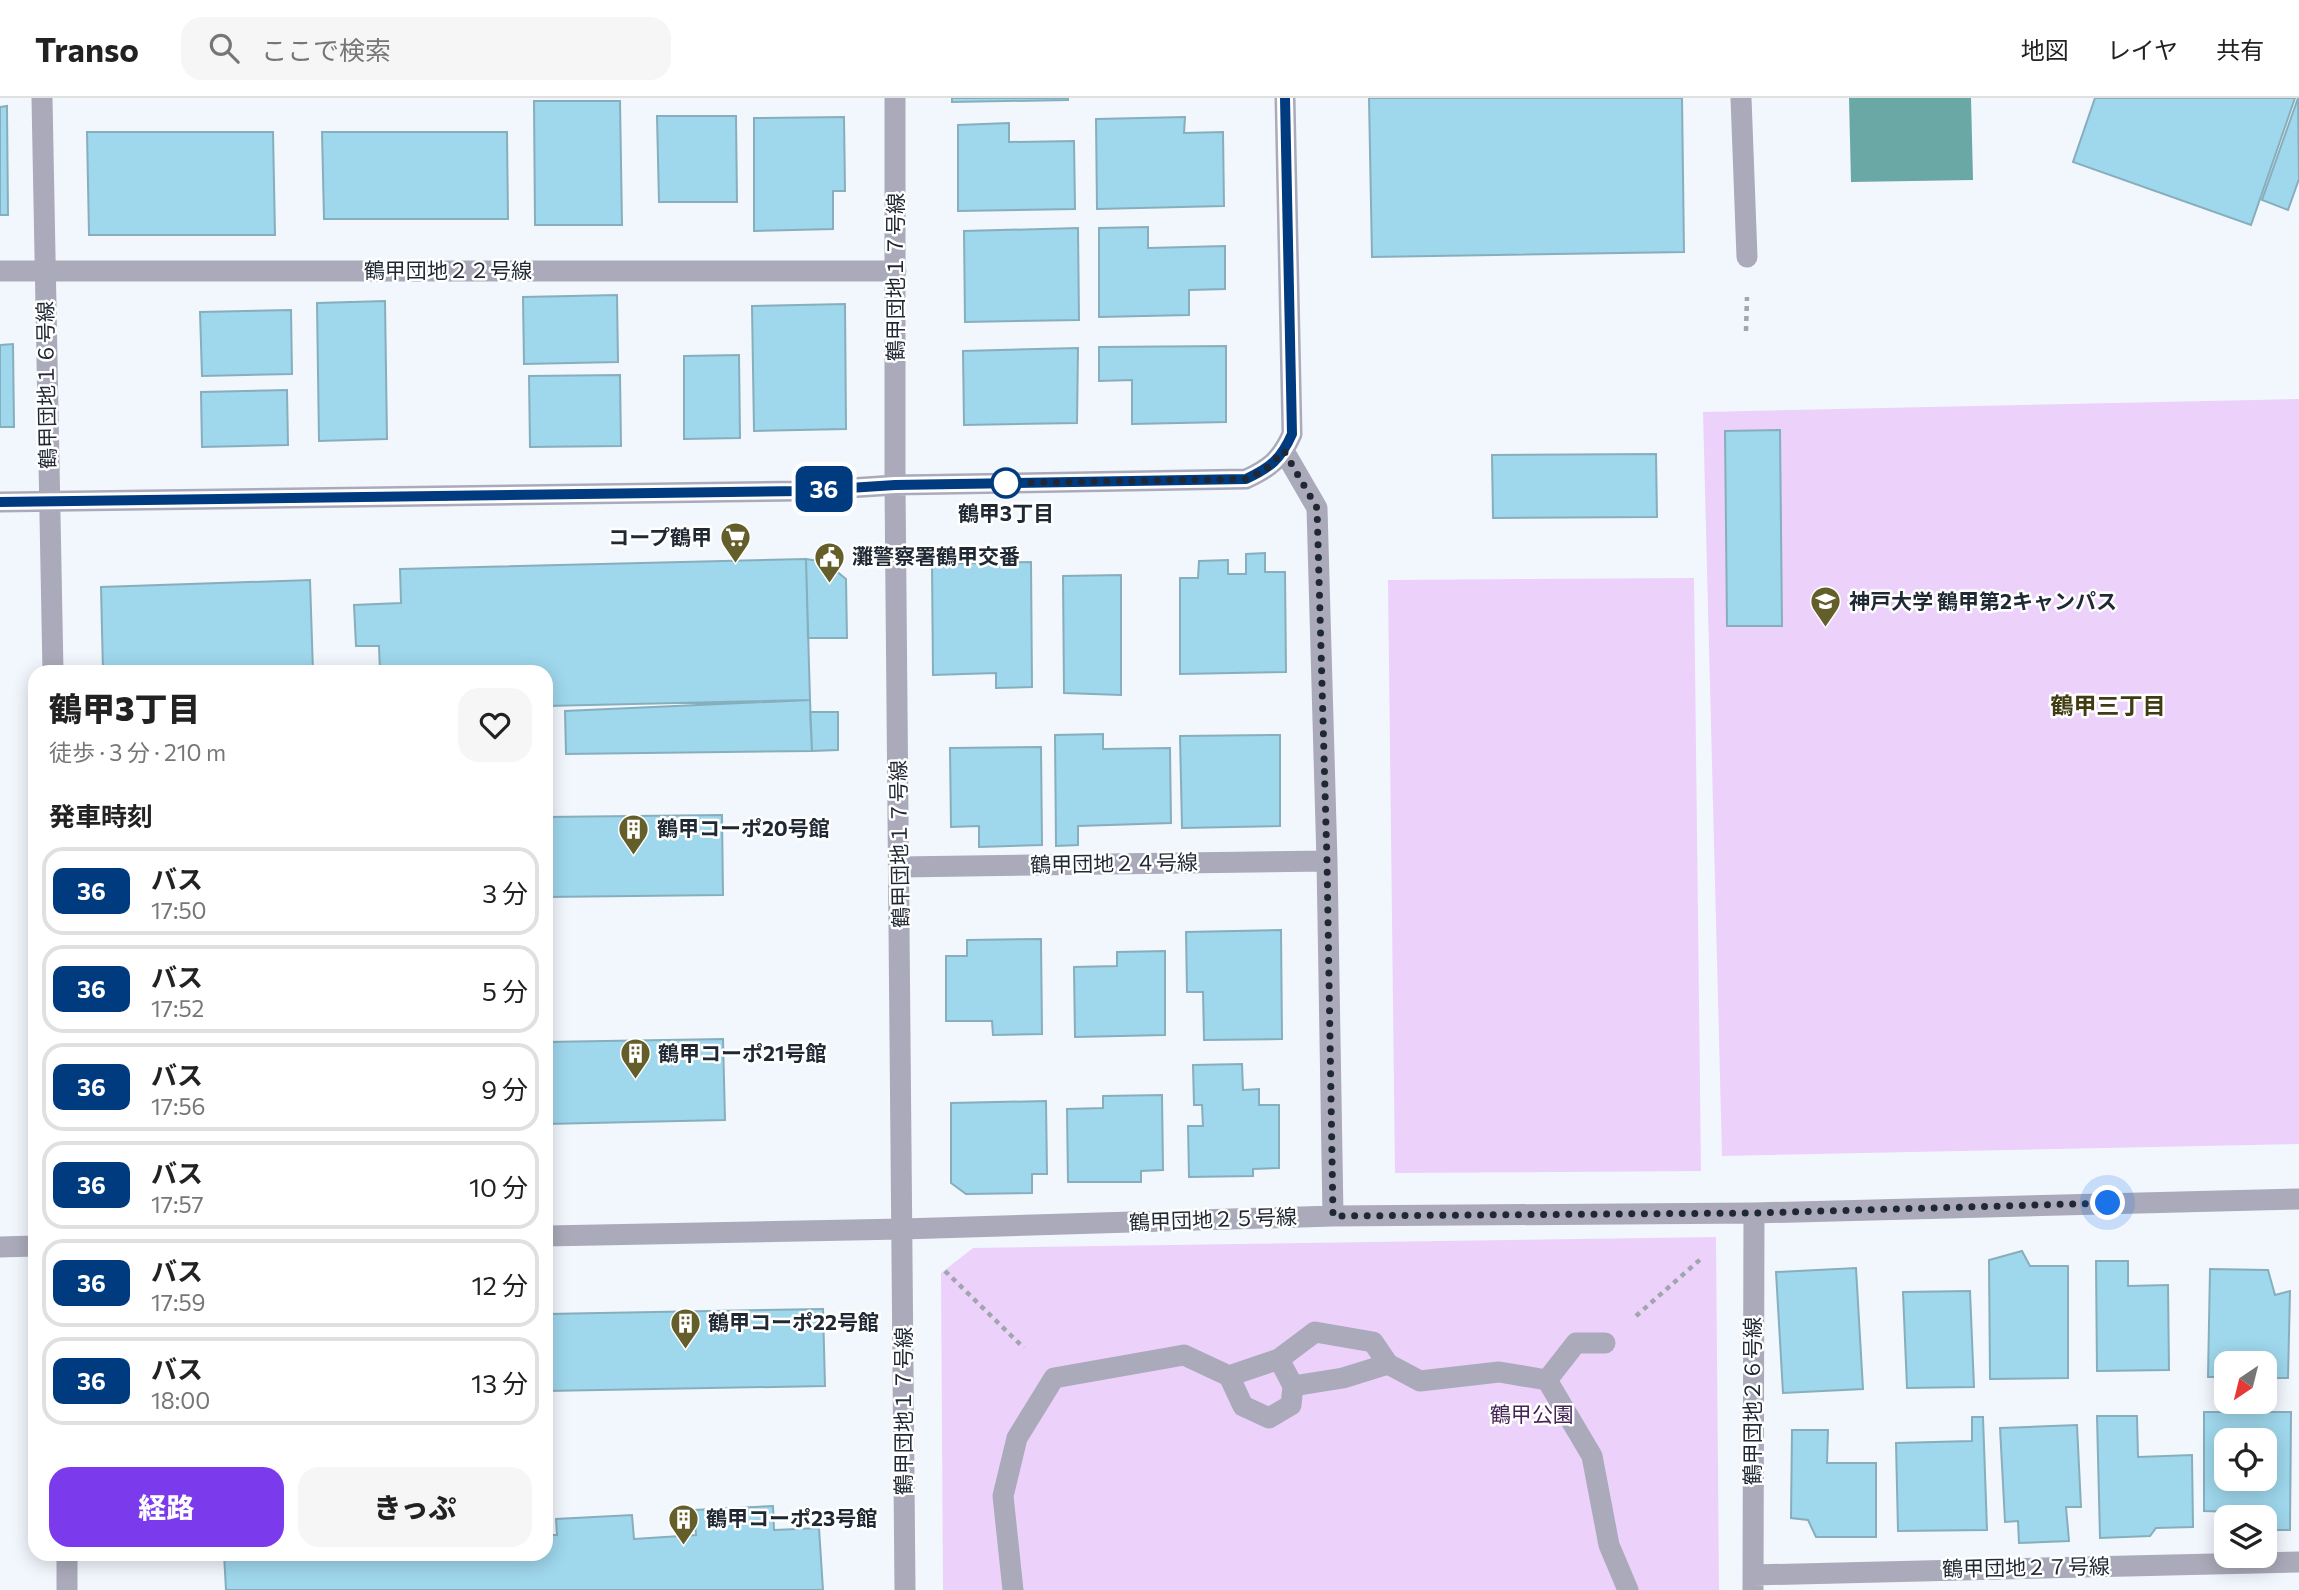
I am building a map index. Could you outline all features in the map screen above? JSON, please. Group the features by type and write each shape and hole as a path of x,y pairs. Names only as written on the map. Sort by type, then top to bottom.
{"street":[{"name":"鶴甲団地１６号線","path":"42,98 53,665"},
{"name":"鶴甲団地１７号線","path":"895,98 895,485 905,1590"},
{"path":"0,502 803,491 895,485 1246,479 1265,470 1284,451 1292,434 1285,98"},
{"path":"1741,98 1747,257"},
{"name":"鶴甲団地２２号線","path":"0,271 896,271"},
{"path":"1284,451 1317,508 1333,1216"},
{"name":"鶴甲団地２４号線","path":"900,867 1327,861"},
{"name":"鶴甲団地２５号線","path":"553,1236 1333,1216 1754,1213 2299,1199"},
{"name":"鶴甲団地２６号線","path":"1753,1582 1754,1213"},
{"path":"0,1247 28,1246"},
{"path":"1229,1376 1279,1359 1315,1332 1373,1342 1388,1364 1420,1381 1499,1372 1546,1380 1592,1456 1609,1545 1628,1590"},
{"path":"1546,1380 1576,1343 1605,1343"},
{"path":"1013,1590 1003,1496 1017,1438 1054,1378 1184,1355 1229,1376 1243,1406 1269,1418 1291,1405 1293,1386 1279,1359"},
{"path":"1293,1386 1343,1378 1388,1364"},
{"path":"67,1561 67,1590"},
{"name":"鶴甲団地２７号線","path":"1753,1582 2299,1562"}],"path":[{"path":"1605,1343 1754,1213"},
{"path":"902,1229 1054,1378"}],"green space":[{"path":"2299,399 2299,1144 1722,1156 1703,412"},
{"path":"1694,578 1701,1171 1395,1173 1388,580"},
{"name":"鶴甲公園","path":"1716,1237 1719,1590 943,1590 941,1273 973,1248"}],"shaded area":[{"path":"1849,98 1971,98 1973,180 1851,182"}],"building":[{"path":"952,98 1068,98 1068,100 952,102"},
{"path":"1369,98 1682,98 1684,252 1372,257"},
{"path":"2095,98 2295,98 2251,225 2073,162"},
{"path":"2298,98 2299,179 2288,210 2262,200"},
{"path":"534,101 620,101 622,225 535,225"},
{"path":"7,106 8,215 0,215 0,107"},
{"path":"657,116 736,116 737,202 659,202"},
{"path":"844,117 845,191 833,191 833,229 754,231 754,118"},
{"path":"1185,117 1184,133 1223,132 1224,206 1097,209 1096,119"},
{"path":"1009,123 1009,142 1074,141 1075,209 958,211 958,125"},
{"path":"87,132 273,132 275,235 89,235"},
{"path":"322,132 507,132 508,219 324,219"},
{"path":"1148,227 1148,248 1225,246 1225,289 1189,290 1189,315 1099,317 1099,228"},
{"path":"1078,228 1079,320 965,322 964,231"},
{"path":"617,295 618,362 524,364 523,297"},
{"path":"385,301 387,439 319,441 317,303"},
{"path":"845,304 846,429 754,431 752,306"},
{"path":"291,310 292,374 202,376 200,312"},
{"path":"13,344 14,427 0,427 0,345"},
{"path":"1226,346 1226,422 1132,424 1132,380 1099,381 1099,347"},
{"path":"1078,348 1077,423 964,425 963,351"},
{"path":"739,355 740,438 684,439 684,356"},
{"path":"620,375 621,446 530,447 529,376"},
{"path":"287,390 288,445 202,447 201,392"},
{"path":"1780,430 1782,626 1727,626 1725,431"},
{"path":"1656,454 1657,517 1493,518 1492,455"},
{"path":"1265,553 1265,572 1285,572 1286,672 1180,674 1180,578 1198,578 1199,561 1228,560 1228,574 1246,574 1246,554"},
{"path":"806,559 810,700 553,706 553,665 380,665 379,646 356,646 354,605 401,603 400,569"},
{"path":"806,559 825,562 846,579 847,638 808,638"},
{"path":"1031,562 1032,687 996,688 996,673 933,675 932,564"},
{"path":"1121,575 1121,695 1064,693 1063,576"},
{"path":"310,580 313,665 103,665 101,587"},
{"path":"810,700 812,751 566,754 565,711"},
{"path":"810,712 838,712 838,750 812,751"},
{"path":"1103,734 1103,749 1170,748 1171,823 1078,826 1078,845 1056,846 1055,735"},
{"path":"1280,735 1280,826 1182,828 1180,736"},
{"path":"1041,747 1042,845 979,847 979,826 951,827 950,748"},
{"name":"鶴甲コーポ20号館","path":"722,815 723,895 553,897 553,817"},
{"path":"1281,930 1282,1039 1204,1040 1203,992 1187,992 1186,932"},
{"path":"1041,939 1042,1034 993,1035 992,1021 946,1021 946,956 967,956 967,940"},
{"path":"1165,951 1165,1035 1075,1037 1074,967 1117,966 1117,952"},
{"name":"鶴甲コーポ21号館","path":"723,1039 725,1120 553,1124 553,1042"},
{"path":"1242,1064 1243,1090 1259,1089 1259,1105 1279,1105 1279,1168 1253,1169 1253,1176 1189,1177 1188,1126 1203,1126 1202,1105 1194,1105 1193,1065"},
{"path":"1162,1095 1163,1170 1141,1171 1141,1182 1068,1182 1067,1109 1103,1108 1103,1096"},
{"path":"1046,1101 1047,1174 1032,1174 1032,1193 966,1194 951,1183 951,1103"},
{"path":"2022,1251 2030,1266 2068,1266 2068,1378 1990,1379 1989,1260"},
{"path":"2096,1261 2128,1261 2128,1286 2168,1285 2169,1370 2097,1371"},
{"path":"1856,1268 1863,1389 1783,1393 1776,1272"},
{"path":"2210,1269 2268,1270 2275,1295 2290,1291 2288,1378 2277,1378 2277,1351 2214,1351 2214,1377 2208,1377"},
{"path":"1970,1291 1974,1387 1907,1388 1903,1292"},
{"name":"鶴甲コーポ22号館","path":"823,1309 825,1386 553,1391 553,1314"},
{"path":"2204,1412 2291,1412 2290,1530 2277,1530 2277,1505 2214,1505 2214,1511 2204,1511"},
{"path":"2097,1416 2137,1416 2138,1457 2192,1455 2193,1527 2156,1528 2150,1536 2100,1538"},
{"path":"1972,1417 1983,1417 1987,1530 1898,1531 1896,1443 1972,1441"},
{"path":"2077,1425 2081,1507 2066,1507 2069,1541 2019,1543 2018,1521 2005,1522 2000,1428"},
{"path":"1792,1430 1828,1430 1827,1463 1876,1463 1876,1537 1816,1537 1808,1520 1791,1518"},
{"name":"鶴甲コーポ23号館","path":"773,1506 774,1530 819,1528 823,1590 226,1590 224,1561 553,1561 553,1535 557,1535 556,1519 632,1515 634,1539 696,1535 694,1510"}],"bus line":[{"name":"36","path":"0,502 803,491 895,485 1246,479 1265,470 1284,451 1292,434 1285,98"}],"place":[{"name":"鶴甲3丁目","path":"1006,483"},
{"name":"コープ鶴甲","path":"735,565"},
{"name":"灘警察署鶴甲交番","path":"829,584"},
{"name":"神戸大学 鶴甲第2キャンパス","path":"1826,629"},
{"name":"鶴甲コーポ20号館","path":"634,856"},
{"name":"鶴甲コーポ21号館","path":"635,1081"},
{"name":"鶴甲コーポ22号館","path":"685,1350"},
{"name":"鶴甲コーポ23号館","path":"683,1546"}],"district":[{"name":"鶴甲三丁目","path":"2108,706"}],"route":[{"path":"1006,483 1246,479 1265,470 1284,451 1317,508 1333,1216 1754,1213 2108,1203"}]}
